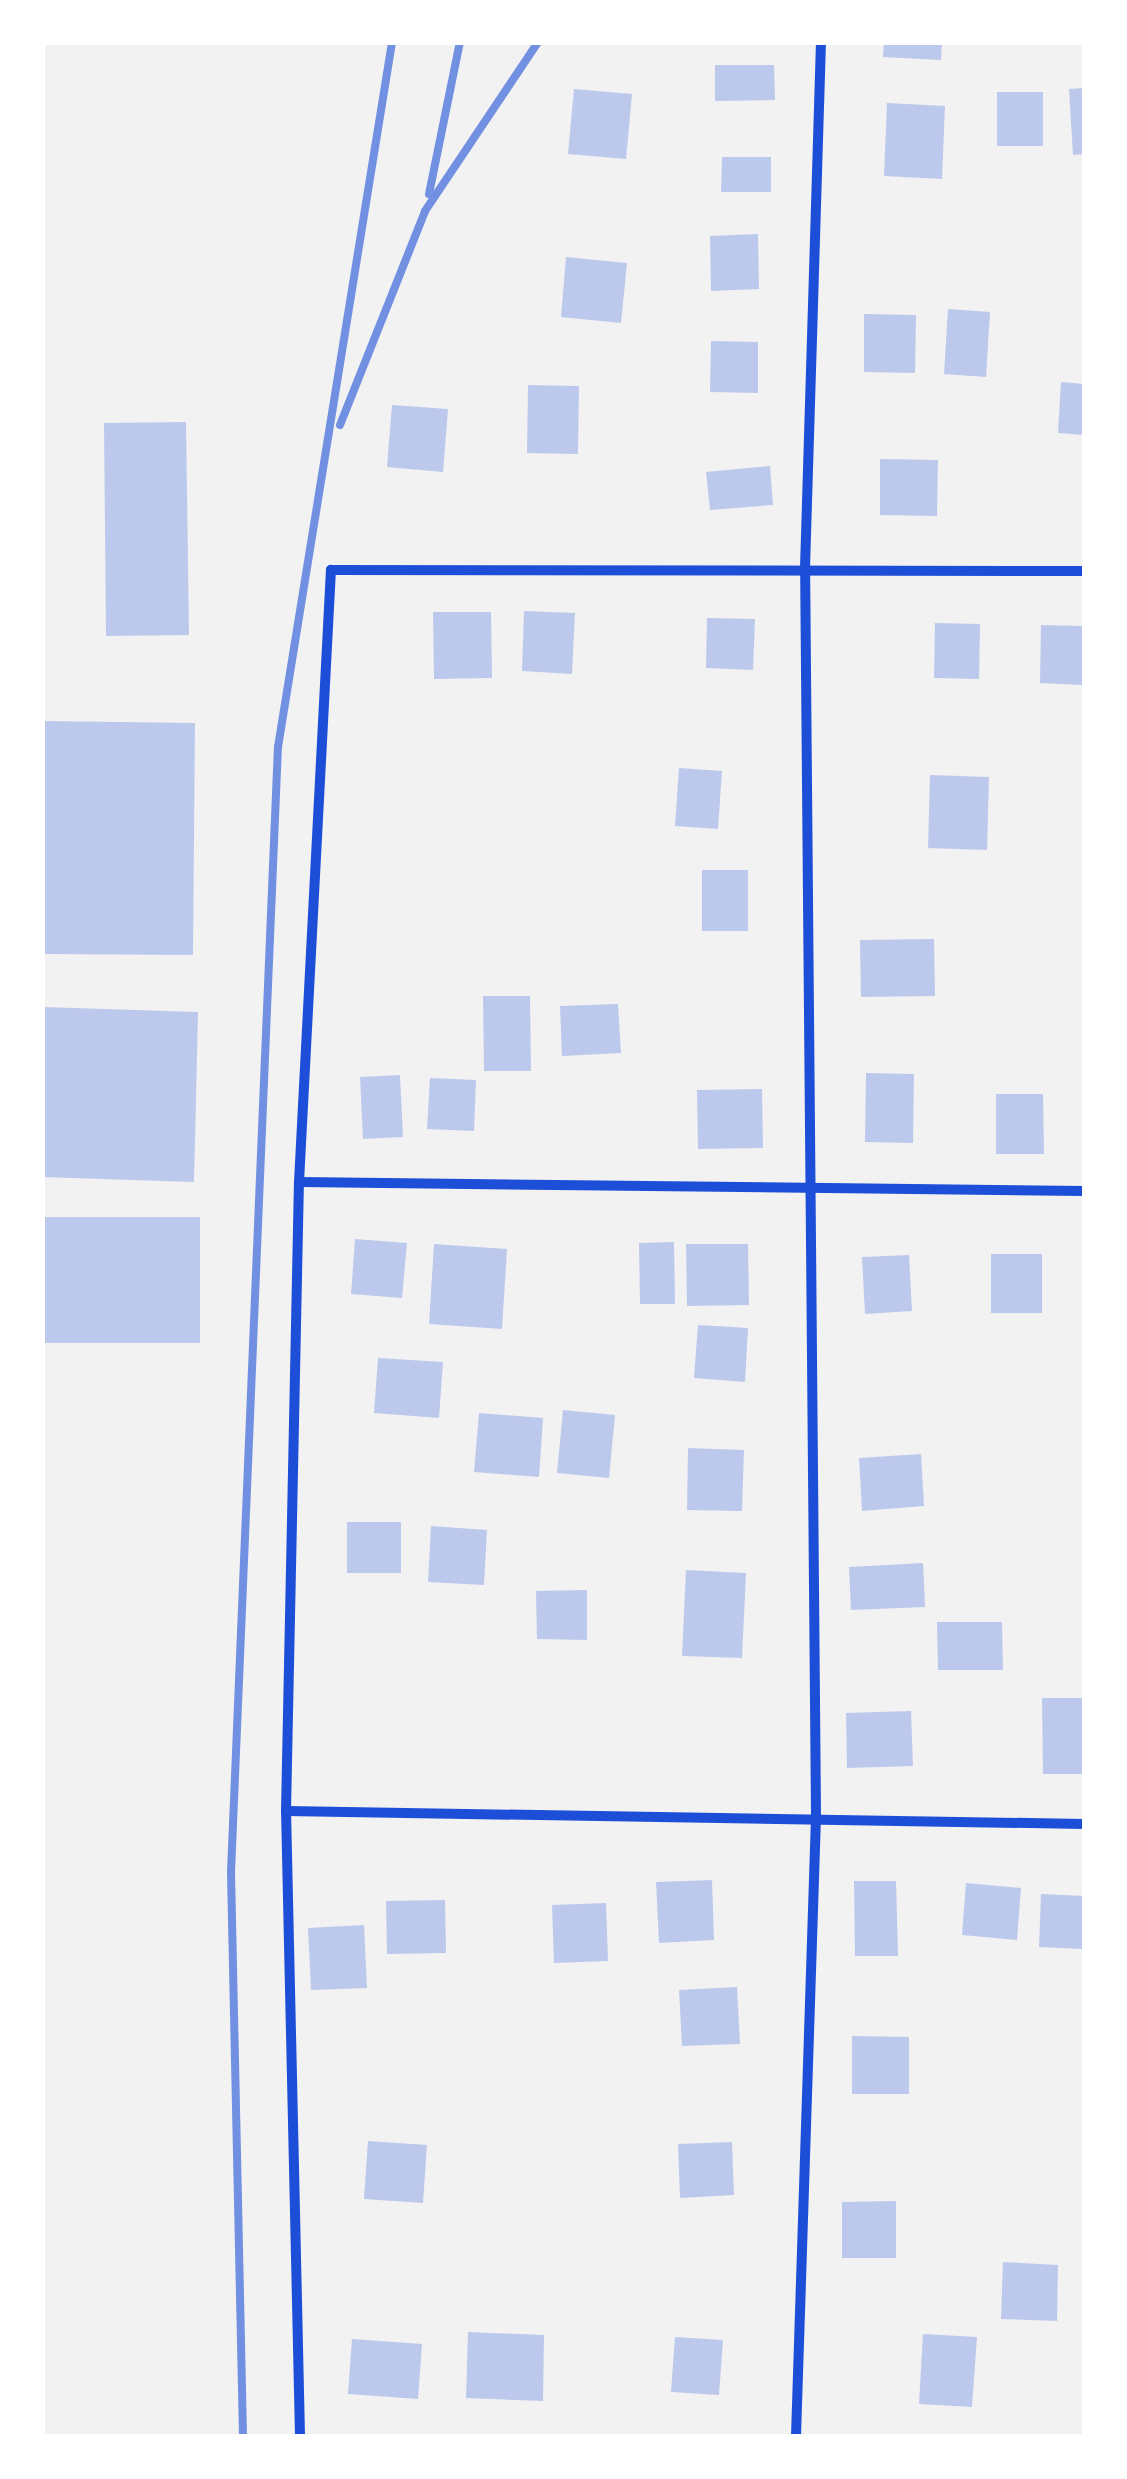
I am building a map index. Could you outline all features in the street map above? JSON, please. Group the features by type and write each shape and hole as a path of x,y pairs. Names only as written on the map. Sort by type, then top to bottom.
{"street":[{"path":"796,2436 816,1816 806,1188 804,568 821,42"},
{"path":"300,2436 286,1811 300,1182 331,570 1084,571"},
{"path":"300,1182 1084,1191"},
{"path":"286,1811 816,1816 1084,1824"}],"building":[{"path":"884,42 942,42 941,60 883,57"},
{"path":"715,65 774,65 775,100 715,101"},
{"path":"1084,88 1084,154 1073,155 1069,89"},
{"path":"574,89 632,94 626,159 568,154"},
{"path":"997,92 1043,92 1043,146 997,146"},
{"path":"887,103 945,106 942,179 884,176"},
{"path":"722,157 771,157 771,192 721,192"},
{"path":"758,234 759,289 711,291 710,236"},
{"path":"566,257 627,263 621,323 561,317"},
{"path":"948,309 990,312 986,377 944,374"},
{"path":"864,314 916,315 915,373 864,372"},
{"path":"711,341 758,342 758,393 710,392"},
{"path":"1061,382 1084,384 1084,435 1058,433"},
{"path":"528,385 579,386 578,454 527,453"},
{"path":"392,405 448,409 443,472 387,467"},
{"path":"186,422 189,635 106,636 104,423"},
{"path":"880,459 938,460 937,516 880,515"},
{"path":"770,466 773,505 710,510 706,472"},
{"path":"524,611 575,613 572,674 522,671"},
{"path":"433,612 491,612 492,678 434,679"},
{"path":"707,618 755,619 753,670 706,668"},
{"path":"935,623 980,624 979,679 934,678"},
{"path":"1041,625 1084,626 1084,685 1040,683"},
{"path":"42,721 195,723 193,955 42,954"},
{"path":"679,768 722,771 718,829 675,826"},
{"path":"930,775 989,777 987,850 928,848"},
{"path":"702,870 748,870 748,931 702,931"},
{"path":"934,939 935,996 861,997 860,940"},
{"path":"483,996 530,996 531,1071 484,1071"},
{"path":"618,1004 621,1053 562,1056 560,1006"},
{"path":"42,1007 198,1012 194,1182 42,1177"},
{"path":"866,1073 914,1074 913,1143 865,1142"},
{"path":"400,1075 403,1137 363,1139 360,1077"},
{"path":"430,1078 476,1080 474,1131 427,1129"},
{"path":"762,1089 763,1148 698,1149 697,1090"},
{"path":"996,1094 1043,1094 1044,1154 996,1154"},
{"path":"42,1217 200,1217 200,1343 42,1343"},
{"path":"355,1239 407,1243 402,1298 351,1294"},
{"path":"674,1242 675,1304 640,1304 639,1243"},
{"path":"434,1244 507,1249 502,1329 429,1324"},
{"path":"686,1244 748,1244 749,1305 687,1306"},
{"path":"991,1254 1042,1254 1042,1313 991,1313"},
{"path":"909,1255 912,1311 865,1314 862,1257"},
{"path":"698,1325 748,1328 745,1382 694,1378"},
{"path":"378,1358 443,1362 439,1418 374,1413"},
{"path":"563,1410 615,1415 609,1478 557,1473"},
{"path":"479,1413 543,1418 539,1477 474,1472"},
{"path":"688,1448 744,1450 742,1511 687,1510"},
{"path":"921,1454 924,1506 862,1511 859,1458"},
{"path":"347,1522 401,1522 401,1573 347,1573"},
{"path":"431,1526 487,1530 484,1585 428,1582"},
{"path":"923,1563 925,1607 851,1610 849,1567"},
{"path":"686,1570 746,1573 742,1658 682,1656"},
{"path":"587,1590 587,1640 537,1639 536,1591"},
{"path":"937,1622 1002,1622 1003,1670 938,1670"},
{"path":"1042,1698 1084,1698 1084,1774 1043,1774"},
{"path":"911,1711 913,1766 847,1768 846,1713"},
{"path":"712,1880 714,1940 659,1943 656,1882"},
{"path":"854,1881 896,1881 898,1956 855,1956"},
{"path":"966,1883 1021,1888 1017,1940 962,1935"},
{"path":"1041,1894 1084,1896 1084,1949 1039,1947"},
{"path":"445,1900 446,1953 387,1954 386,1901"},
{"path":"606,1903 608,1961 554,1963 552,1905"},
{"path":"364,1925 367,1988 311,1990 308,1928"},
{"path":"737,1987 740,2044 682,2046 679,1990"},
{"path":"852,2036 909,2037 909,2094 852,2094"},
{"path":"368,2141 427,2145 423,2203 364,2199"},
{"path":"732,2142 734,2195 680,2198 678,2144"},
{"path":"896,2201 896,2258 842,2258 842,2202"},
{"path":"1003,2262 1058,2265 1057,2321 1001,2319"},
{"path":"468,2332 544,2335 543,2401 466,2398"},
{"path":"923,2334 977,2337 972,2407 919,2404"},
{"path":"675,2337 723,2340 719,2395 671,2392"},
{"path":"352,2339 422,2344 418,2399 348,2394"}],"railway":[{"path":"243,2436 231,1872 278,747 392,42"},
{"path":"429,194 460,42"},
{"path":"340,425 425,211 538,42"}]}
